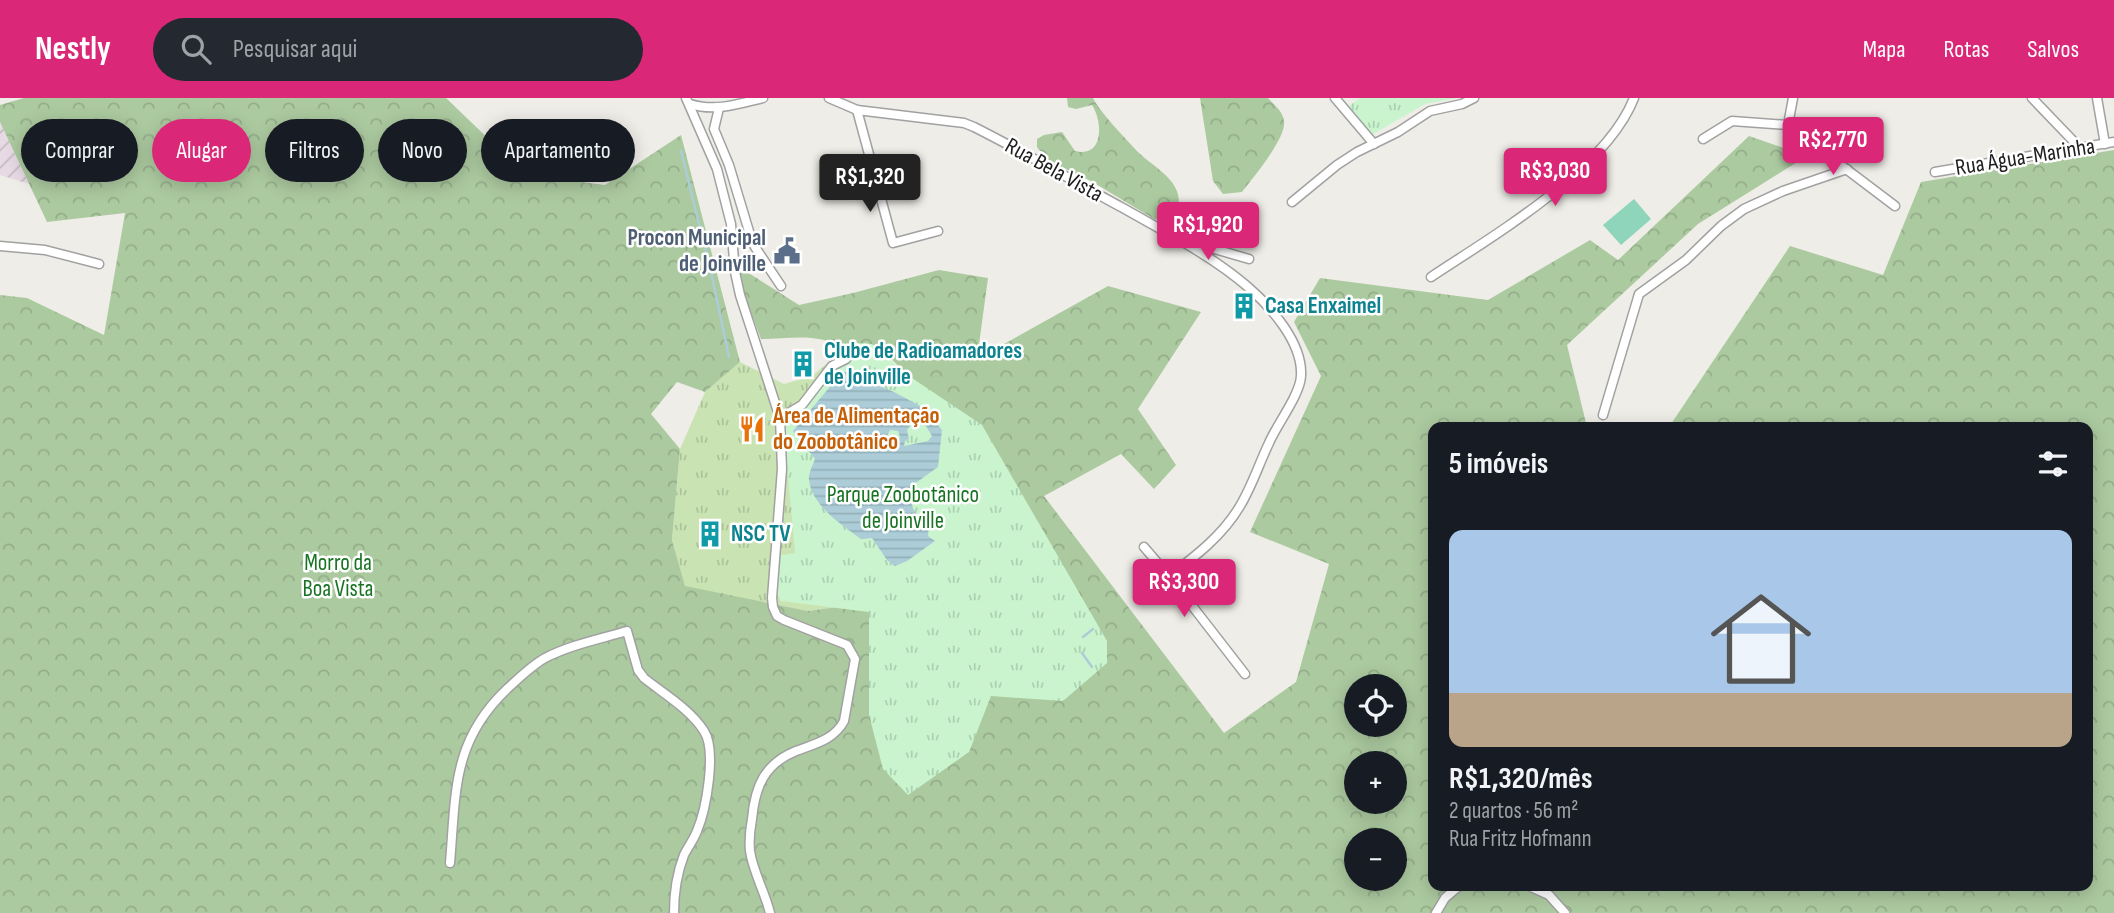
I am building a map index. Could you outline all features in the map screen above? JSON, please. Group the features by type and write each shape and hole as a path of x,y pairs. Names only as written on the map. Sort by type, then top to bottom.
{"street":[{"path":"688,101 707,108 719,108 763,98"},
{"name":"Rua Bela Vista","path":"829,98 857,110 964,123 974,127 1174,237 1232,274 1265,303 1293,342 1300,361 1301,377 1250,486 1232,519 1199,553 1169,576"},
{"path":"1335,98 1374,144"},
{"path":"1292,202 1337,165 1430,111 1462,104 1474,98"},
{"path":"1432,277 1503,230 1592,158 1618,129 1634,98"},
{"path":"1788,125 1793,98"},
{"path":"2032,98 2080,148"},
{"path":"2097,98 2109,143"},
{"path":"688,101 707,142 728,205 740,295 780,418 782,469 773,569 773,607 777,616 783,620 847,645 855,659 844,721 840,729 828,738 776,761 757,788 750,851 771,913"},
{"path":"719,108 715,122 717,137 755,247 781,286"},
{"path":"857,110 893,243 938,231"},
{"path":"1703,139 1732,121 1788,125 1895,205"},
{"path":"707,142 717,137"},
{"name":"Rua Água-Marinha","path":"1935,172 2109,143"},
{"path":"1603,415 1639,294 1686,260 1721,226 1744,209 1783,191 1847,169"},
{"path":"722,186 737,191"},
{"path":"728,205 737,191"},
{"path":"1174,237 1250,259"},
{"path":"0,246 46,250 99,264"},
{"path":"780,418 802,405 832,366 846,359"},
{"path":"1144,547 1245,674"},
{"path":"450,863 456,790 463,753 472,731 497,698 542,660 627,631 638,670 643,678 694,718 705,732 711,747 712,764 698,830 684,855 677,879 674,913"},
{"path":"1436,913 1445,898 1453,891"},
{"path":"1541,891 1549,895 1566,913"}],"shaded area":[{"path":"0,122 21,167 21,182 0,175"}],"green space":[{"name":"Morro da Boa Vista","path":"24,98 446,98 481,132 481,182 581,182 605,185 610,182 635,182 635,165 681,135 740,362 705,392 677,382 651,414 680,449 672,540 685,586 808,611 873,602 909,376 880,350 864,344 844,349 814,338 761,339 745,297 739,267 799,305 939,270 988,278 977,359 1108,286 1201,312 1138,409 1176,465 1154,489 1121,454 1044,496 1224,733 1296,682 1329,564 1250,532 1321,376 1294,322 1320,278 1488,300 1590,240 1618,260 1749,136 1807,156 1698,224 1567,345 1586,422 1428,422 1428,891 2093,891 2093,422 1672,422 1790,246 1883,275 1921,182 2114,150 2114,913 0,913 0,295 27,298 104,335 125,213 47,222 28,182 138,182 138,119 21,119 21,167 0,122 0,105"},
{"path":"1067,98 1093,98 1136,150 1172,183 1177,190 1178,210 1162,220 1154,219 1091,181 1047,160 1037,147 1037,139 1044,135 1062,132 1075,151 1085,152 1096,144 1099,129 1092,105 1076,109 1068,107"},
{"path":"1200,98 1268,98 1282,114 1284,128 1280,137 1242,192 1223,194 1213,181"},
{"path":"1360,98 1457,98 1425,104 1370,136 1346,108"},
{"path":"1634,199 1651,219 1621,245 1603,225"},
{"path":"856,343 873,602 808,611 685,587 672,540 680,449 705,392 740,362 784,384 812,376 844,349"},
{"name":"Parque Zoobotânico de Joinville","path":"856,343 872,344 909,376 982,425 1107,641 1107,663 1063,701 991,696 969,752 908,795 883,769 869,715 869,612 781,601 774,587 775,556 795,553 783,420 807,395 822,372"}],"water":[{"path":"843,371 922,407 942,430 938,467 910,487 912,507 924,526 929,526 928,536 935,541 907,561 895,566 887,560 872,538 861,539 845,528 822,506 811,489 809,478 815,459 793,431","holes":["913,422 926,426 932,436 928,441 904,446 909,439 907,430","890,430 898,431 900,437 897,446 892,449 887,445"]}],"waterway":[{"path":"681,151 729,357"},
{"path":"1083,637 1093,629"},
{"path":"1082,653 1092,667"}],"place":[{"name":"Procon Municipal de Joinville","path":"787,251"},
{"name":"Casa Enxaimel","path":"1244,306"},
{"name":"Clube de Radioamadores de Joinville","path":"803,364"},
{"name":"Área de Alimentação do Zoobotânico","path":"752,429"},
{"name":"NSC TV","path":"710,534"}]}
